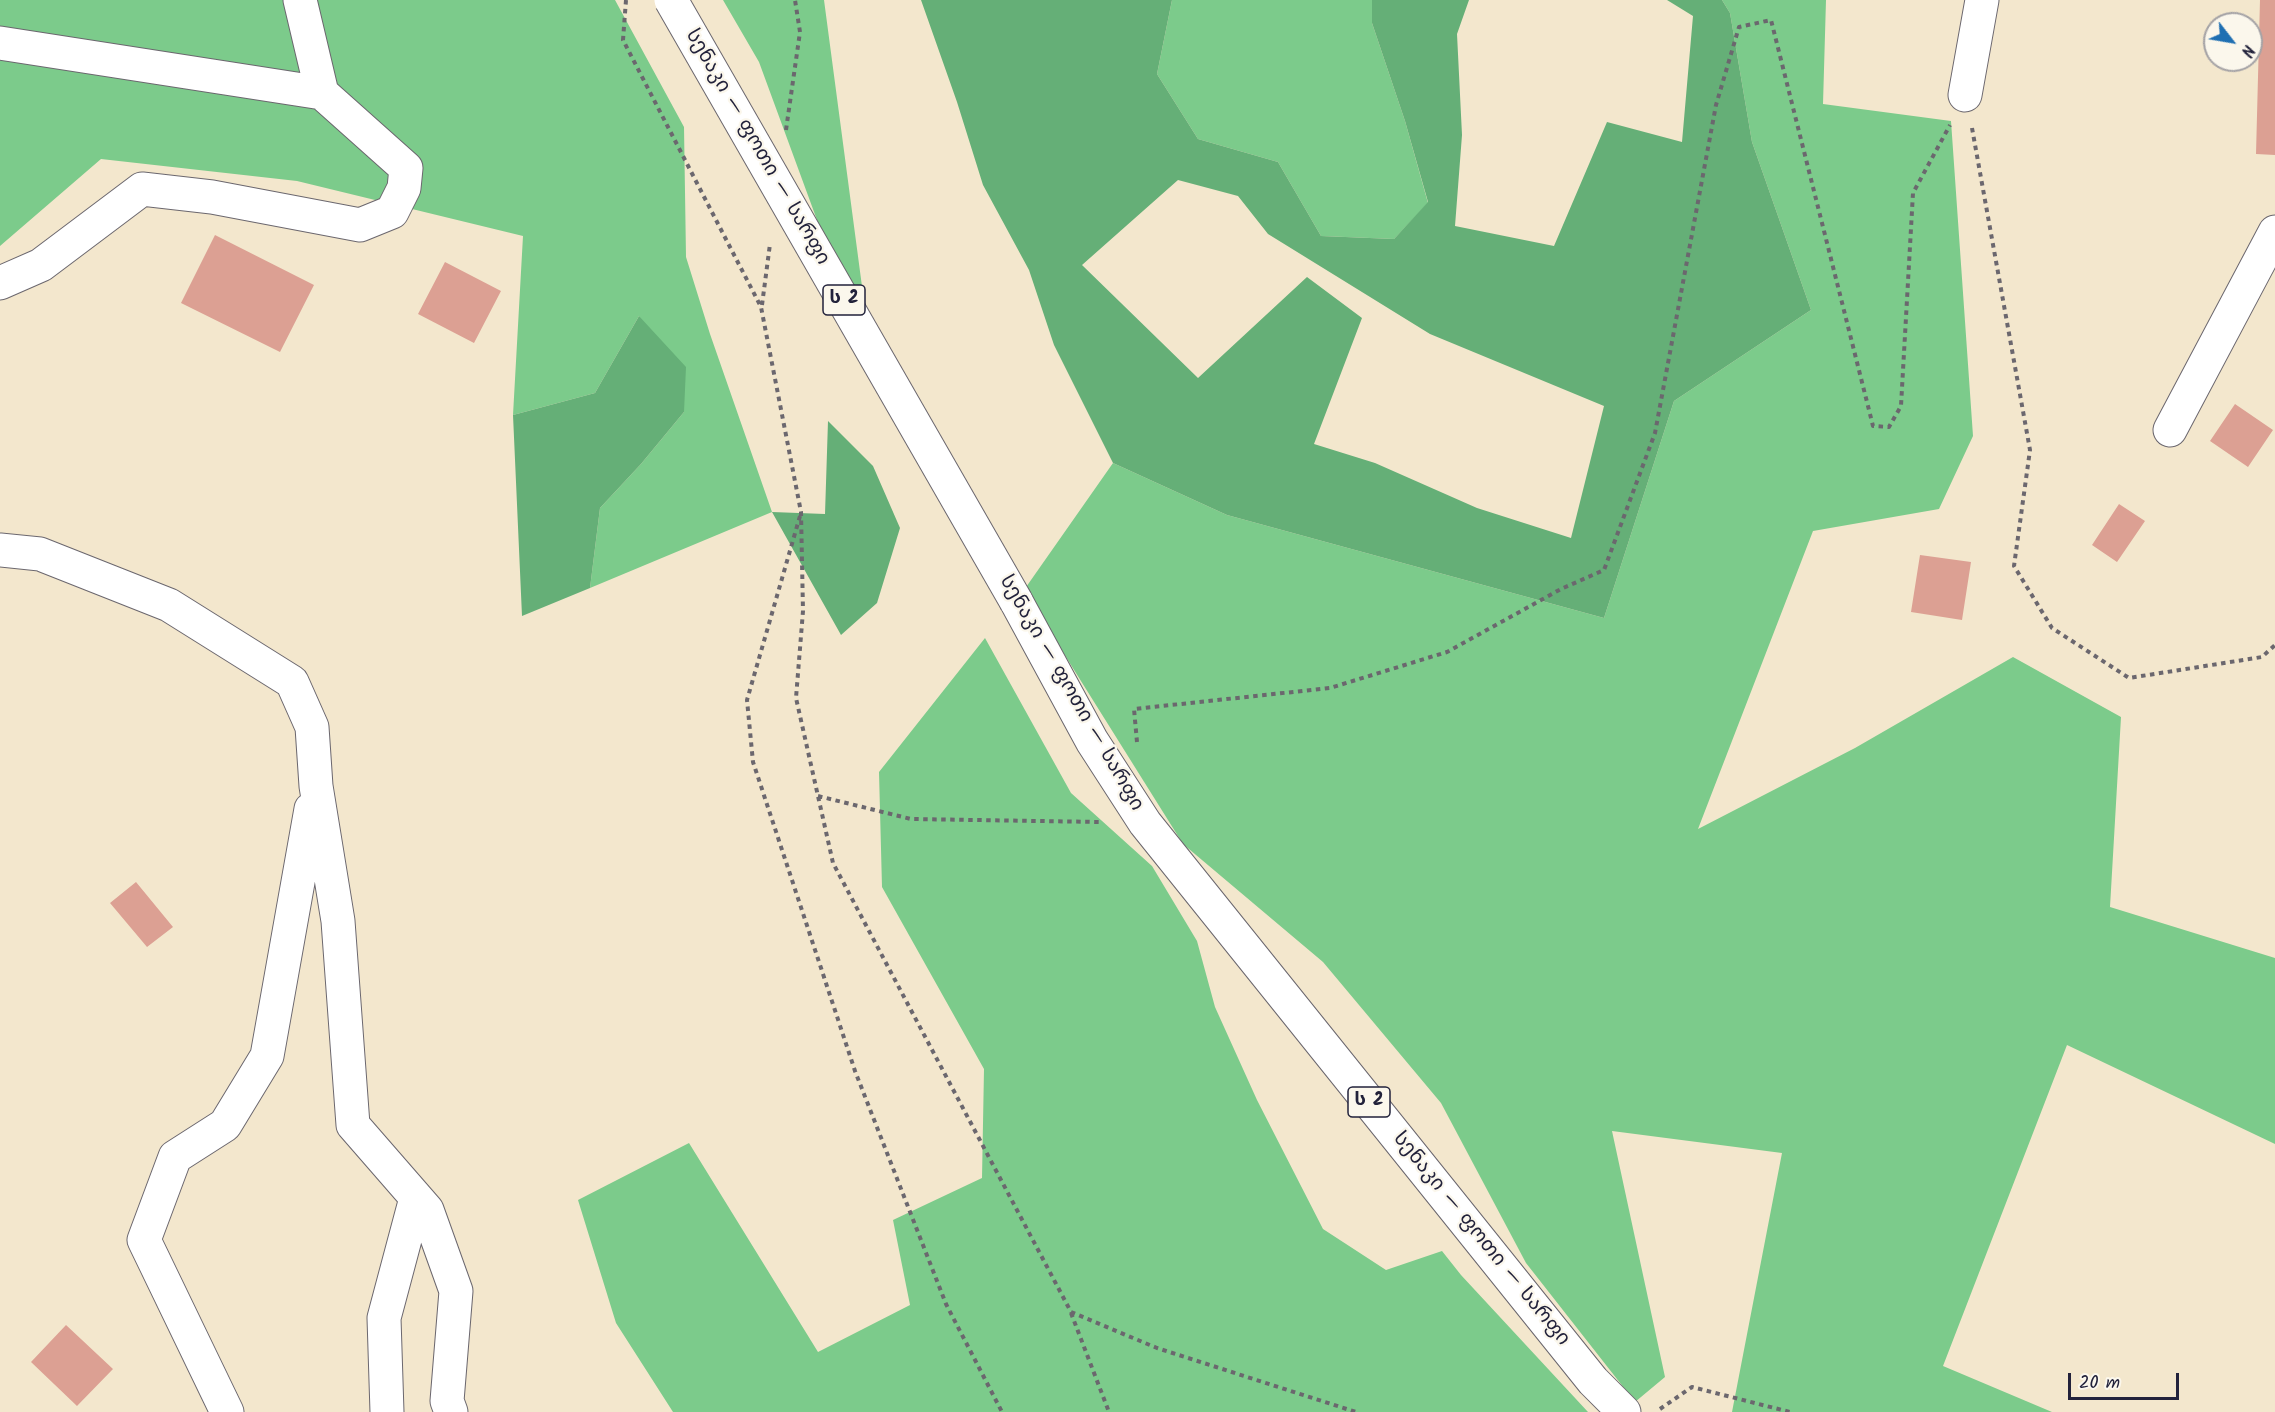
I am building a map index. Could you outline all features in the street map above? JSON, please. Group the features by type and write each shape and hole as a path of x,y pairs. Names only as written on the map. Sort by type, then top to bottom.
{"main road":[{"path":"300,0 322,93"},
{"name":"სენაკი — ფოთი — სარფი","path":"670,0 1016,601 1092,741 1144,823 1593,1381 1624,1412"},
{"path":"1965,95 1982,0"},
{"path":"0,43 322,93 406,168 404,188 393,212 360,225 212,197 142,189 41,265 0,283"},
{"path":"2170,430 2275,232"},
{"path":"0,550 40,554 170,604 292,682 312,727 316,786 338,921 353,1125 427,1210 456,1291 447,1401 452,1412"},
{"path":"227,1412 144,1240 175,1157 225,1125 267,1056 316,786"},
{"path":"387,1412 384,1318 416,1198"}],"path":[{"path":"626,0 623,40 761,307 801,512 803,611 796,698 833,863 1071,1312 1109,1412"},
{"path":"1137,743 1134,709 1330,688 1447,652 1561,589 1604,570 1655,433 1716,105 1739,27 1771,20 1874,426 1889,427 1901,406 1913,193 1965,95"},
{"path":"1965,95 2030,450 2014,566 2052,628 2129,678 2262,657 2275,645"},
{"path":"801,512 747,700 753,762 855,1071 946,1304 1002,1412"},
{"path":"818,796 911,819 1144,823"},
{"path":"1071,1312 1157,1348 1356,1412"},
{"path":"1656,1412 1692,1387 1790,1412"}],"green space":[{"path":"0,0 615,0 684,127 686,257 710,334 772,512 590,588 600,508 641,464 684,412 639,316 595,393 513,415 523,236 297,181 101,159 0,246"},
{"path":"723,0 824,0 863,294 835,269 759,62"},
{"path":"921,0 1172,0 1157,74 1198,139 1278,162 1321,236 1394,239 1428,202 1405,121 1372,23 1372,0 1469,0 1457,34 1462,135 1455,226 1554,246 1607,122 1682,142 1693,16 1667,0 1722,0 1730,13 1752,142 1811,310 1674,401 1604,618 1227,515 1113,463 1054,345 1029,270 983,185","holes":["1178,180 1238,196 1268,234 1430,334 1604,406 1571,538 1477,508 1375,463 1314,444 1362,318 1307,277 1198,378 1082,265"]},
{"path":"1172,0 1372,0 1372,23 1405,121 1428,203 1394,239 1321,236 1278,162 1198,139 1157,74"},
{"path":"1722,0 1826,0 1823,104 1951,121 1973,436 1939,509 1813,531 1698,829 1855,748 2013,657 2121,717 2110,907 2275,958 2275,1144 2067,1045 1943,1366 2052,1412 1732,1412 1782,1153 1612,1131 1665,1377 1635,1402 1526,1263 1441,1103 1323,962 1183,844 1024,590 1113,463 1227,515 1604,618 1674,401 1811,310 1752,142 1730,13"},
{"path":"639,316 686,367 684,412 641,464 600,508 590,588 522,616 513,415 595,393"},
{"path":"828,421 873,466 900,528 877,603 841,635 772,512 825,514"},
{"path":"985,638 1071,793 1152,866 1197,941 1215,1007 1257,1100 1323,1229 1386,1270 1442,1251 1461,1275 1588,1412 673,1412 616,1323 578,1200 689,1143 818,1352 910,1305 893,1220 982,1178 984,1069 882,887 879,772"}],"building":[{"path":"2260,0 2275,0 2275,155 2256,154 2258,72 2263,72 2263,12 2260,12"},
{"path":"215,235 314,285 280,352 181,303"},
{"path":"445,262 501,291 474,343 418,314"},
{"path":"2235,404 2273,430 2248,467 2210,441"},
{"path":"2119,504 2145,521 2117,562 2092,545"},
{"path":"1920,555 1971,562 1962,620 1911,612"},
{"path":"136,882 173,927 147,947 110,903"},
{"path":"66,1325 113,1369 77,1406 31,1362"}]}
